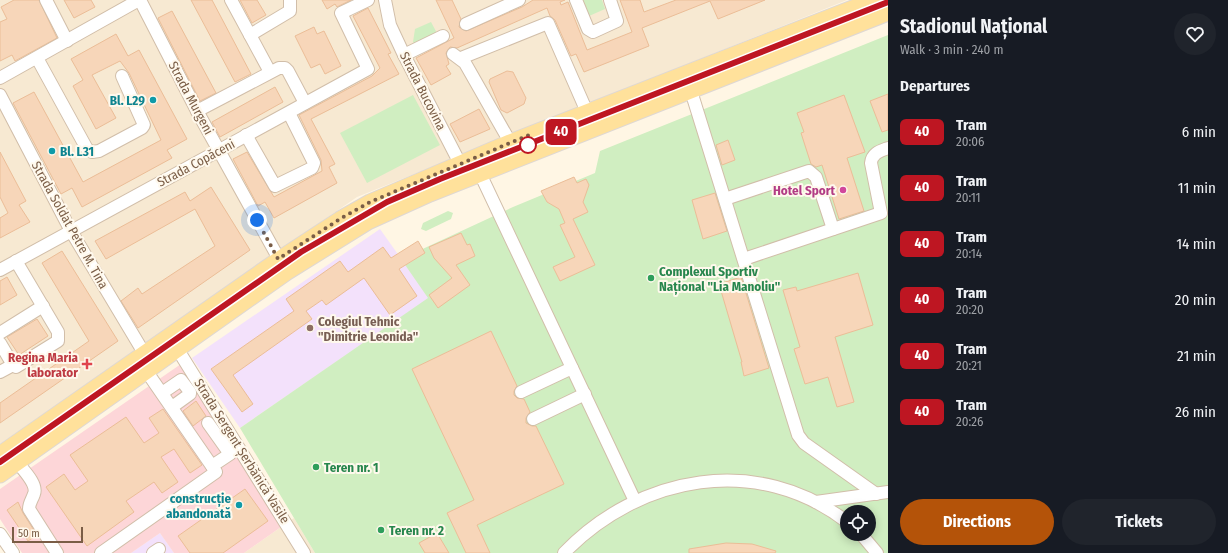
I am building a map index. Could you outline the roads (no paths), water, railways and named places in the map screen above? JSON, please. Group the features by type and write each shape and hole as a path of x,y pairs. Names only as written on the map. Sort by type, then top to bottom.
{"main road":[{"path":"0,454 278,259 363,205 510,142 873,0"},
{"path":"0,475 286,272 350,233 389,212 888,13"}],"street":[{"path":"46,0 67,41"},
{"path":"0,78 139,0"},
{"name":"Strada Murgeni","path":"139,0 197,111 278,259"},
{"path":"231,0 270,72"},
{"path":"250,35 290,11 290,0"},
{"name":"Strada Copăceni","path":"0,270 368,69 341,13 368,0"},
{"name":"Strada Bucovina","path":"385,0 389,20 403,53 460,163 474,177 572,368 636,501"},
{"path":"466,24 519,0"},
{"path":"576,0 588,29 593,32 617,21 610,0"},
{"path":"510,142 465,62 457,56 548,23 587,112"},
{"path":"403,53 443,36"},
{"path":"37,58 87,149 92,152 99,151 142,128 144,125 122,76"},
{"path":"197,111 279,68 284,68 288,71 305,103"},
{"path":"691,91 800,439 876,494"},
{"name":"Strada Soldat Petre M. Tina","path":"1,101 71,231 144,353"},
{"path":"246,135 275,186 312,168 314,163 289,113"},
{"path":"744,258 881,213 870,163 871,159 877,152 888,148"},
{"path":"725,199 809,172 816,177 833,229"},
{"path":"0,343 16,367 20,366 58,341 58,332 16,261"},
{"path":"0,333 43,306"},
{"name":"Strada Sergent Șerbănică Vasile","path":"178,350 304,553"},
{"path":"0,372 13,364"},
{"path":"520,392 572,368"},
{"path":"101,553 216,472 147,372"},
{"path":"162,393 180,380 190,392 190,394 172,407"},
{"path":"533,419 585,394"},
{"path":"208,423 230,454 212,466"},
{"path":"17,462 34,487 34,494 29,504 29,510 58,553"},
{"path":"564,553 582,534 597,523 636,501 676,488 705,482 728,480 753,481 778,487 816,502 840,517"},
{"path":"816,502 888,492"},
{"path":"0,534 13,553"},
{"path":"866,541 877,553"}],"tram line":[{"name":"40","path":"0,462 301,252 329,234 387,202 417,188 888,2"}],"place":[{"name":"Bl. L29","path":"153,100"},
{"name":"Bl. L31","path":"52,151"},
{"name":"Hotel Sport","path":"843,190"},
{"name":"Complexul Sportiv Național \"Lia Manoliu\"","path":"651,278"},
{"name":"Colegiul Tehnic \"Dimitrie Leonida\"","path":"310,328"},
{"name":"Regina Maria laborator","path":"87,364"},
{"name":"Teren nr. 1","path":"316,467"},
{"name":"construcție abandonată","path":"239,505"},
{"name":"Teren nr. 2","path":"381,530"}]}
